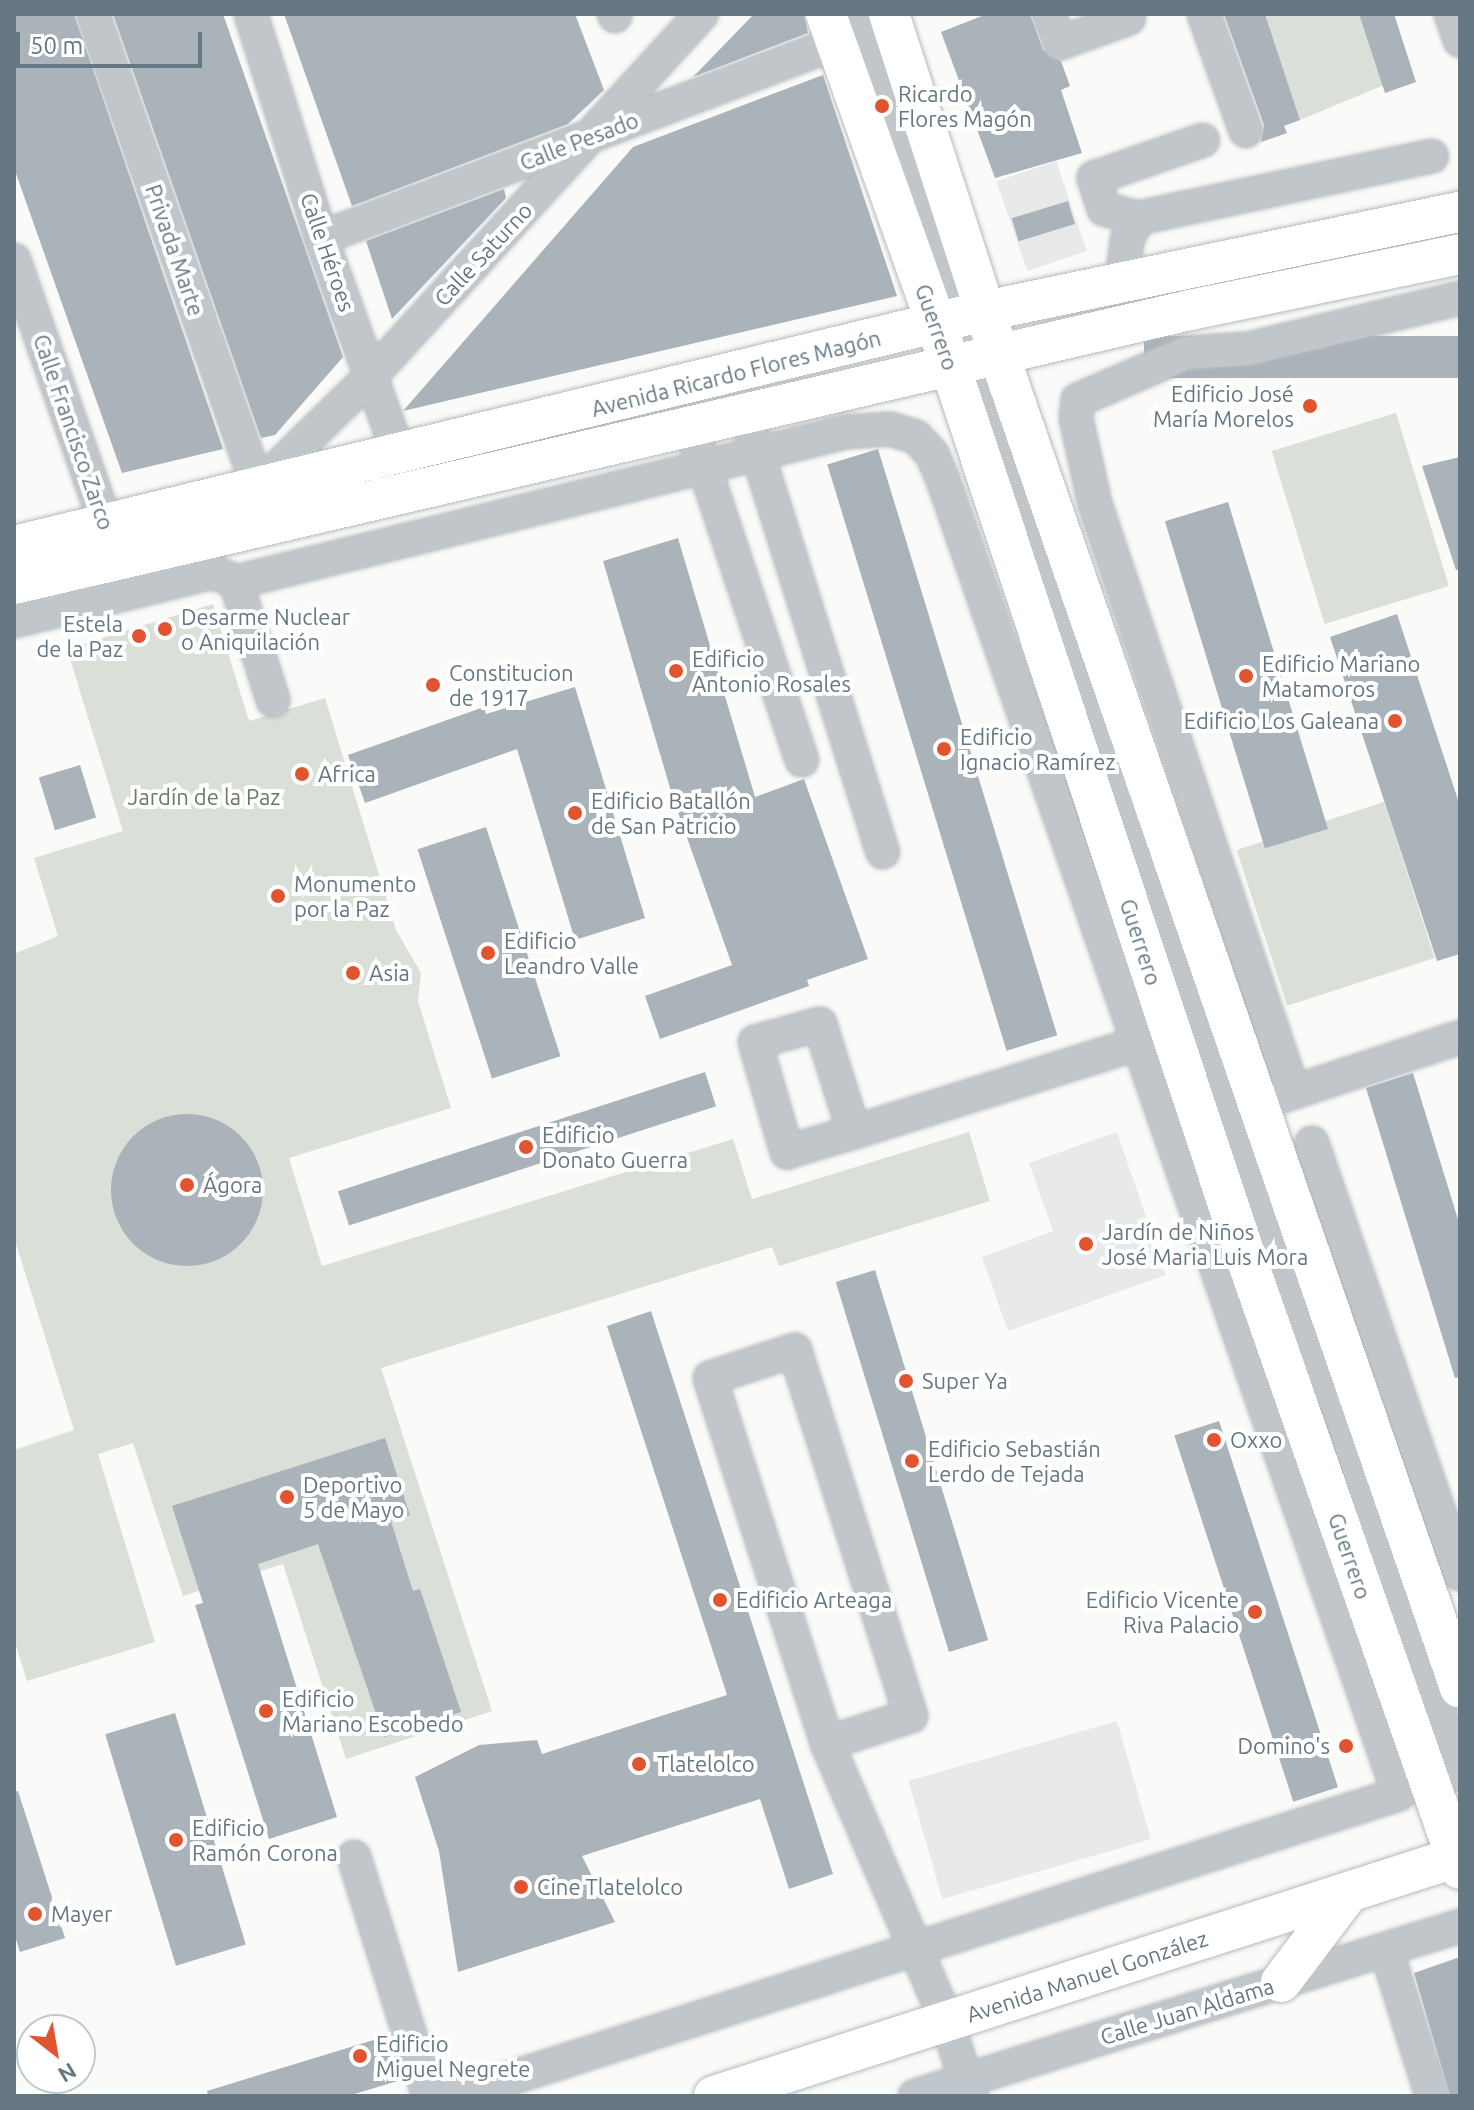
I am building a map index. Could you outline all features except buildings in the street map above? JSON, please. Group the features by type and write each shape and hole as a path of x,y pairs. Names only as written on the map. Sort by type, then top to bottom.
{"main road":[{"name":"Guerrero","path":"891,16 959,318"},
{"name":"Guerrero","path":"833,24 959,318 973,361 1226,1252 1289,1288 1460,1688"},
{"name":"Avenida Ricardo Flores Magón","path":"14,546 112,541 405,472 959,318 1460,212"},
{"name":"Avenida Ricardo Flores Magón","path":"14,584 112,541 258,487 405,472 691,427 1190,310 1460,254"},
{"path":"861,343 872,349 880,365 863,386"},
{"name":"Guerrero","path":"973,361 1276,1098 1289,1288 1459,1852"},
{"name":"Avenida Manuel González","path":"714,2096 1349,1892 1459,1852"},
{"path":"1281,1982 1349,1892"}],"street":[{"name":"Privada Marte","path":"93,14 258,487"},
{"name":"Calle Héroes","path":"251,14 321,238 405,472"},
{"name":"Calle Saturno","path":"258,487 371,376 701,14"},
{"path":"1049,14 1060,43 1129,18"},
{"path":"1204,14 1246,131"},
{"path":"1451,14 1460,40"},
{"name":"Calle Pesado","path":"321,238 591,137 833,24"},
{"path":"1203,140 1094,178 1104,209 1138,218 1432,156"},
{"path":"1122,282 1127,240 1138,218"},
{"name":"Calle Francisco Zarco","path":"14,260 112,541"},
{"path":"1460,298 1248,349 1186,353 1078,400 1076,418 1095,504 1276,1098 1460,1037"},
{"path":"1186,353 1194,331 1190,310"},
{"path":"973,361 1289,1288 1339,1407 1460,1774"},
{"path":"745,413 883,852"},
{"path":"691,427 802,760"},
{"path":"14,621 213,572 236,582 869,428 916,437 932,454 1136,1044 1226,1252"},
{"path":"236,582 273,700"},
{"path":"854,1132 1136,1044"},
{"path":"455,2096 913,1946 1399,1794 1289,1288 1312,1143"},
{"path":"1289,1288 1460,1574"},
{"path":"827,1743 911,1716 795,1350 710,1378 827,1743 947,2021 969,2088"},
{"path":"354,1857 429,2096"},
{"name":"Calle Juan Aldama","path":"915,2096 969,2088 1281,1982 1460,1926"},
{"path":"1386,1949 1432,2096"}],"shaded area":[{"path":"1056,161 1087,251 1027,271 996,182"},
{"name":"Jardín de Niños José Maria Luis Mora","path":"1117,1132 1166,1275 1008,1331 982,1257 1053,1231 1029,1163"},
{"path":"1117,1721 1151,1839 942,1899 908,1781"}],"green space":[{"path":"1265,14 1360,14 1384,85 1300,120"},
{"path":"1396,413 1449,586 1325,624 1272,451"},
{"name":"Jardín de la Paz","path":"213,604 249,721 325,698 396,930 421,973 418,1001 451,1108 289,1158 322,1266 733,1139 752,1199 969,1132 990,1201 779,1266 772,1247 381,1368 492,1711 346,1759 283,1564 183,1596 133,1443 98,1454 155,1642 27,1681 14,1639 14,1450 74,1430 14,1237 14,954 58,936 34,858 123,831 67,649"},
{"path":"1384,802 1435,958 1287,1006 1237,850"}],"place":[{"name":"Ricardo Flores Magón","path":"882,106"},
{"name":"Edificio José María Morelos","path":"1310,406"},
{"name":"Desarme Nuclear o Aniquilación","path":"165,629"},
{"name":"Estela de la Paz","path":"139,636"},
{"name":"Edificio Antonio Rosales","path":"676,671"},
{"name":"Edificio Mariano Matamoros","path":"1246,676"},
{"name":"Constitucion de 1917","path":"433,685"},
{"name":"Edificio Los Galeana","path":"1395,721"},
{"name":"Edificio Ignacio Ramírez","path":"944,749"},
{"name":"Africa","path":"302,774"},
{"name":"Edificio Batallón de San Patricio","path":"575,813"},
{"name":"Monumento por la Paz","path":"278,896"},
{"name":"Edificio Leandro Valle","path":"488,953"},
{"name":"Asia","path":"353,973"},
{"name":"Edificio Donato Guerra","path":"526,1147"},
{"name":"Ágora","path":"187,1185"},
{"name":"Jardín de Niños José Maria Luis Mora","path":"1086,1244"},
{"name":"Super Ya","path":"906,1381"},
{"name":"Oxxo","path":"1214,1440"},
{"name":"Edificio Sebastián Lerdo de Tejada","path":"912,1461"},
{"name":"Deportivo 5 de Mayo","path":"287,1497"},
{"name":"Edificio Arteaga","path":"720,1600"},
{"name":"Edificio Vicente Riva Palacio","path":"1255,1612"},
{"name":"Edificio Mariano Escobedo","path":"266,1711"},
{"name":"Domino's","path":"1346,1746"},
{"name":"Tlatelolco","path":"639,1764"},
{"name":"Edificio Ramón Corona","path":"176,1840"},
{"name":"Cine Tlatelolco","path":"521,1887"},
{"name":"Mayer","path":"35,1914"},
{"name":"Edificio Miguel Negrete","path":"360,2056"}]}
